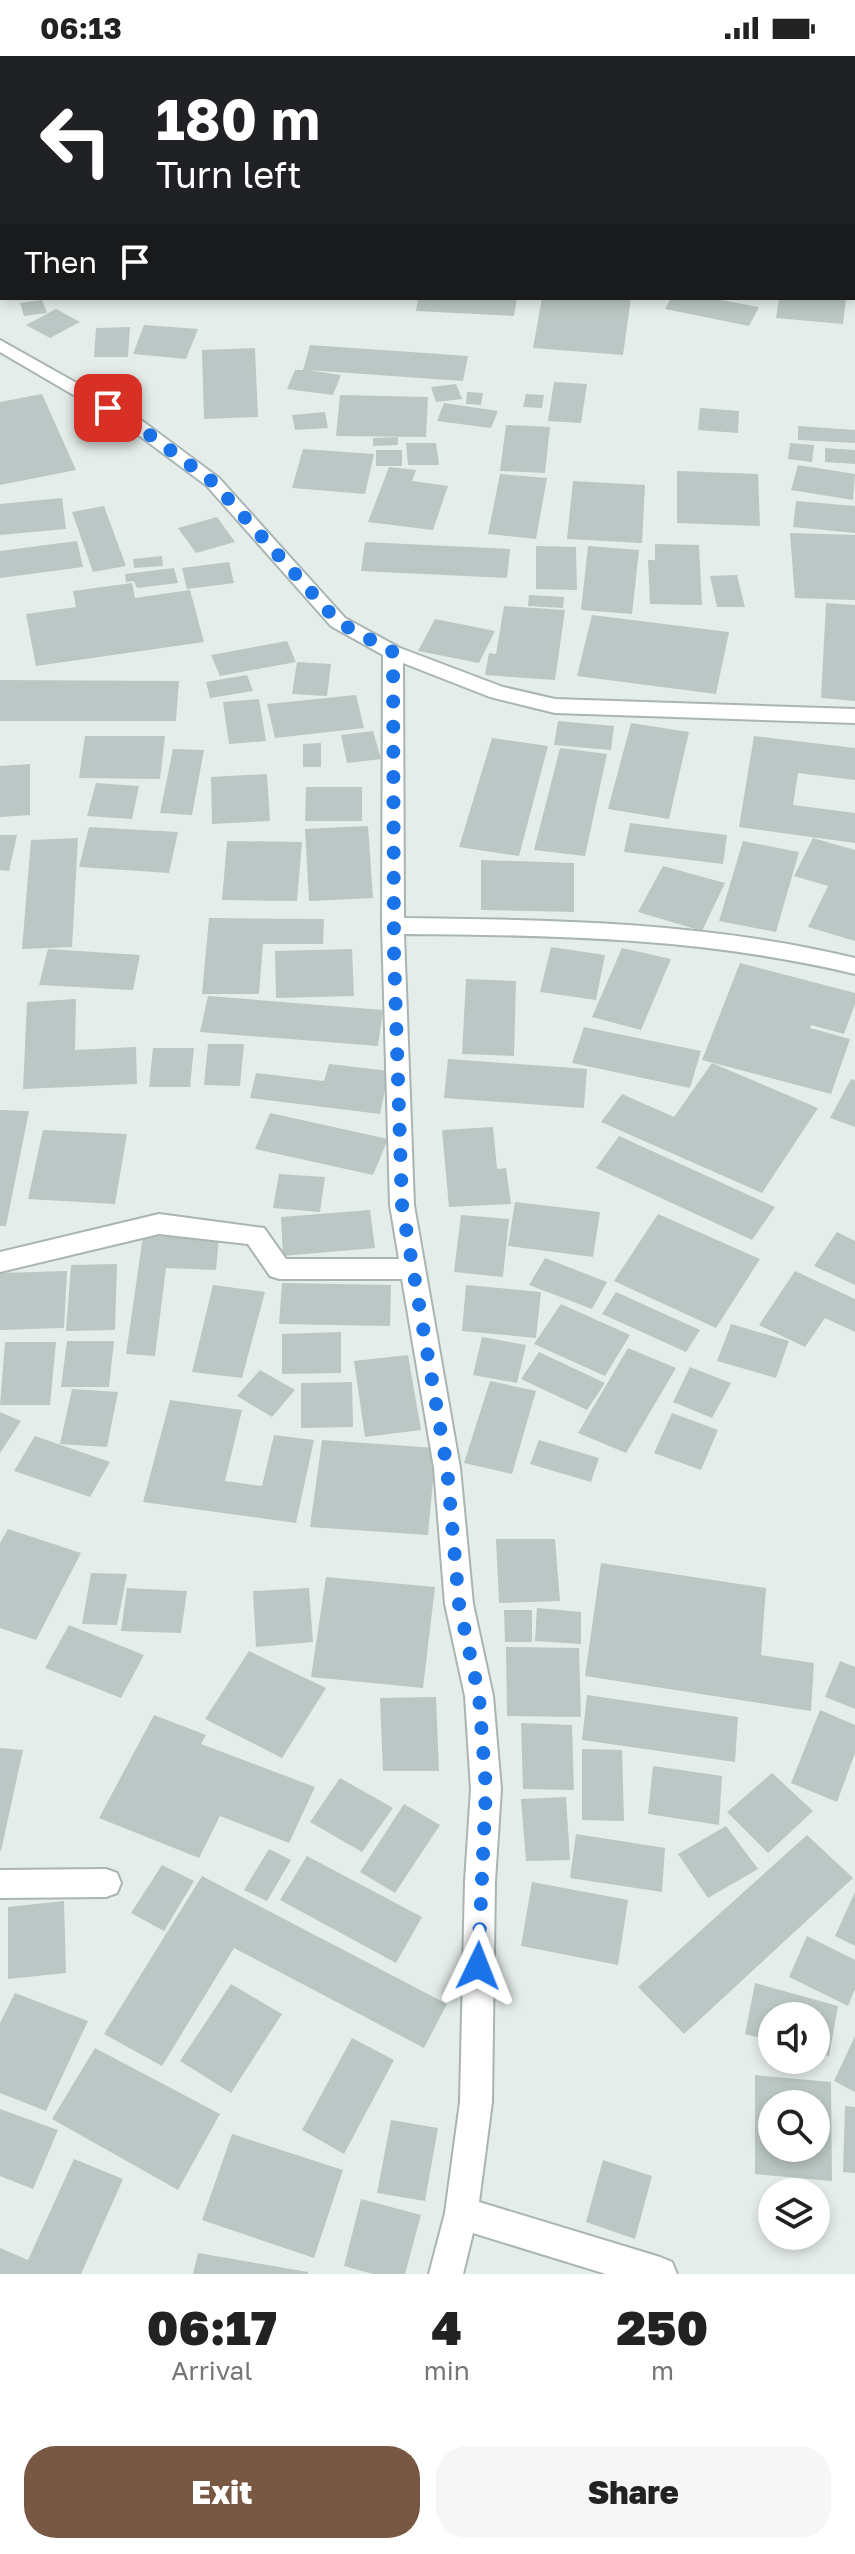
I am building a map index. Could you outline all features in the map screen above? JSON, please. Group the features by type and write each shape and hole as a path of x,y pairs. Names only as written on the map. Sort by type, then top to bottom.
{"street":[{"path":"0,345 131,421 213,482 338,622 393,652 497,692 555,706 855,716"},
{"path":"393,652 393,926 402,1205 447,1468 459,1604 479,1696 486,1789 480,1881 476,2102 461,2213 446,2274"},
{"path":"393,926 640,929 808,953 855,966"},
{"path":"0,1262 159,1224 255,1235 279,1269 412,1269"},
{"path":"0,1884 106,1883"},
{"path":"461,2213 660,2274"}],"building":[{"path":"42,300 47,313 24,316 20,303"},
{"path":"418,300 517,300 514,316 416,311"},
{"path":"542,300 631,300 623,355 533,348"},
{"path":"670,300 721,300 759,307 749,326 665,309"},
{"path":"779,300 846,300 843,324 776,318"},
{"path":"56,309 80,322 50,338 26,325"},
{"path":"144,325 198,329 186,359 133,354"},
{"path":"130,327 128,357 94,357 96,328"},
{"path":"310,345 468,356 463,381 307,370 341,375 333,395 287,389 295,370 303,370"},
{"path":"255,348 258,417 204,419 202,350"},
{"path":"554,382 587,384 581,423 548,421"},
{"path":"456,384 462,399 436,402 431,387"},
{"path":"467,392 483,393 481,405 466,404"},
{"path":"42,394 76,470 0,485 0,402"},
{"path":"526,394 544,395 542,408 523,407"},
{"path":"340,395 428,397 426,437 336,436"},
{"path":"444,403 498,411 491,428 437,421"},
{"path":"700,408 739,411 738,433 698,430"},
{"path":"325,412 328,428 295,430 292,415"},
{"path":"506,425 550,427 545,473 500,471"},
{"path":"798,426 855,430 855,443 798,440"},
{"path":"398,437 398,445 373,446 373,438"},
{"path":"406,443 436,443 439,465 408,465"},
{"path":"790,443 814,445 812,462 788,459"},
{"path":"825,448 855,450 855,464 825,462"},
{"path":"303,449 374,454 365,494 292,488"},
{"path":"376,450 402,450 402,466 376,466"},
{"path":"798,465 855,474 853,500 791,490"},
{"path":"389,467 416,470 412,481 448,486 433,530 368,522"},
{"path":"677,471 758,474 760,526 677,523"},
{"path":"500,474 547,478 536,539 488,534"},
{"path":"573,481 645,485 642,543 567,539"},
{"path":"62,498 66,529 0,535 0,504"},
{"path":"796,501 855,506 855,533 793,527"},
{"path":"104,506 126,566 93,572 72,512"},
{"path":"217,517 235,542 196,553 178,528"},
{"path":"790,533 855,535 855,600 795,598"},
{"path":"77,541 83,567 0,578 0,551"},
{"path":"365,542 510,549 507,578 361,571"},
{"path":"655,544 699,545 702,605 650,604 648,560 655,560"},
{"path":"536,546 576,547 577,590 536,589"},
{"path":"588,546 639,550 632,614 581,610"},
{"path":"162,556 163,566 134,568 133,559"},
{"path":"229,562 234,583 187,589 182,568"},
{"path":"174,568 178,583 137,588 134,581 126,582 125,574"},
{"path":"737,575 745,607 717,607 710,576"},
{"path":"132,583 135,598 190,590 204,642 36,666 26,614 76,607 73,591"},
{"path":"529,595 564,597 563,608 528,606"},
{"path":"826,603 855,605 855,701 821,698"},
{"path":"504,606 565,610 555,680 485,675 489,653 496,654"},
{"path":"592,615 729,632 716,694 577,676"},
{"path":"435,619 495,631 479,663 418,651"},
{"path":"287,641 296,662 220,676 211,655"},
{"path":"297,662 331,664 327,696 292,694"},
{"path":"247,675 253,691 210,698 206,682"},
{"path":"0,680 179,681 176,721 0,721"},
{"path":"356,695 364,728 275,738 267,704"},
{"path":"259,699 266,741 229,744 223,702"},
{"path":"558,721 614,726 611,750 554,745"},
{"path":"631,723 689,732 669,819 608,809"},
{"path":"373,731 381,759 347,763 341,735"},
{"path":"85,736 165,736 160,779 79,778"},
{"path":"754,736 855,748 855,780 798,773 793,805 855,813 855,843 739,827"},
{"path":"492,738 548,746 519,856 459,847"},
{"path":"321,743 321,767 303,767 303,744"},
{"path":"560,748 607,754 585,856 534,850"},
{"path":"173,749 204,750 192,815 160,813"},
{"path":"30,764 30,815 0,817 0,766"},
{"path":"267,774 270,821 212,824 211,777"},
{"path":"96,783 139,786 132,819 87,816"},
{"path":"306,787 362,787 362,821 305,821"},
{"path":"630,823 727,835 723,864 624,852"},
{"path":"368,826 373,898 309,901 305,829"},
{"path":"89,827 178,832 169,873 79,867"},
{"path":"0,835 17,835 9,871 0,870"},
{"path":"78,838 72,947 22,949 31,840"},
{"path":"813,838 855,850 855,941 808,927 828,886 794,876"},
{"path":"227,841 302,842 297,901 222,900"},
{"path":"743,841 799,852 776,932 719,921"},
{"path":"481,860 574,863 574,912 481,910"},
{"path":"663,866 725,883 702,931 638,912"},
{"path":"209,918 324,919 323,944 263,944 259,994 202,994"},
{"path":"551,947 605,955 596,1000 540,992"},
{"path":"622,948 671,959 641,1030 592,1017"},
{"path":"48,949 140,955 133,990 39,985"},
{"path":"352,949 354,996 276,998 275,951"},
{"path":"740,963 855,993 855,1004 844,1034 811,1025 810,1028 850,1039 831,1094 702,1060"},
{"path":"466,979 516,981 514,1056 462,1054"},
{"path":"208,996 383,1010 378,1046 200,1032"},
{"path":"76,999 75,1050 136,1047 137,1084 23,1089 27,1002"},
{"path":"584,1027 701,1051 690,1088 572,1063"},
{"path":"208,1044 244,1044 240,1086 204,1085"},
{"path":"153,1048 194,1048 190,1087 149,1087"},
{"path":"448,1059 587,1069 584,1108 444,1098"},
{"path":"712,1063 818,1108 762,1193 601,1122 622,1094 674,1117"},
{"path":"329,1064 389,1071 380,1114 250,1098 256,1073 324,1081"},
{"path":"851,1079 855,1080 855,1127 830,1118"},
{"path":"0,1110 29,1111 6,1226 0,1226"},
{"path":"270,1113 388,1139 373,1175 255,1149"},
{"path":"493,1127 497,1169 506,1168 511,1204 449,1207 442,1130"},
{"path":"43,1130 127,1134 115,1204 28,1199"},
{"path":"619,1136 775,1207 752,1240 596,1168"},
{"path":"279,1174 325,1177 320,1212 273,1208"},
{"path":"515,1202 600,1212 593,1257 508,1246"},
{"path":"370,1210 375,1248 283,1256 281,1217"},
{"path":"658,1214 760,1259 716,1328 614,1281"},
{"path":"461,1215 509,1219 503,1277 454,1272"},
{"path":"837,1232 855,1241 855,1285 814,1266"},
{"path":"143,1236 219,1238 216,1270 166,1268 155,1356 126,1354"},
{"path":"545,1258 607,1282 592,1309 529,1285"},
{"path":"117,1264 115,1330 66,1331 71,1265"},
{"path":"67,1271 64,1328 0,1330 0,1273"},
{"path":"795,1271 855,1299 855,1332 825,1318 805,1347 759,1325"},
{"path":"282,1283 391,1285 390,1326 279,1324"},
{"path":"213,1285 265,1292 242,1378 192,1372"},
{"path":"466,1285 541,1292 536,1338 462,1331"},
{"path":"616,1292 700,1330 686,1352 602,1314"},
{"path":"561,1304 630,1335 605,1376 534,1344"},
{"path":"731,1324 789,1341 776,1378 717,1361"},
{"path":"341,1332 341,1373 282,1374 282,1334"},
{"path":"482,1337 526,1345 517,1383 473,1375"},
{"path":"67,1341 114,1341 109,1387 61,1387"},
{"path":"5,1342 56,1342 50,1405 0,1405"},
{"path":"628,1348 676,1368 626,1453 578,1433"},
{"path":"539,1352 605,1383 587,1410 521,1379"},
{"path":"408,1355 421,1430 365,1437 354,1361"},
{"path":"690,1367 731,1383 712,1418 673,1402"},
{"path":"260,1370 295,1390 272,1417 237,1396"},
{"path":"490,1381 536,1391 512,1474 464,1463"},
{"path":"352,1382 353,1427 301,1428 301,1383"},
{"path":"72,1389 118,1392 107,1447 60,1444"},
{"path":"170,1400 242,1410 225,1481 262,1486 274,1435 314,1440 296,1523 143,1502"},
{"path":"0,1412 21,1421 0,1453"},
{"path":"672,1413 718,1430 701,1470 654,1453"},
{"path":"35,1436 110,1462 90,1497 14,1471"},
{"path":"322,1440 436,1448 428,1535 310,1527"},
{"path":"539,1440 599,1458 591,1482 530,1464"},
{"path":"8,1529 81,1553 36,1640 0,1628 0,1543"},
{"path":"496,1539 555,1539 560,1601 499,1603"},
{"path":"601,1563 766,1588 761,1655 814,1663 811,1711 585,1676"},
{"path":"91,1573 127,1574 117,1625 82,1624"},
{"path":"326,1577 435,1587 423,1688 311,1677"},
{"path":"127,1588 187,1591 181,1633 121,1631"},
{"path":"309,1588 313,1642 256,1647 253,1591"},
{"path":"537,1608 581,1612 581,1644 535,1641"},
{"path":"504,1610 532,1610 532,1642 505,1642"},
{"path":"69,1625 144,1655 121,1698 45,1668"},
{"path":"506,1647 579,1648 581,1717 507,1716"},
{"path":"249,1651 326,1688 282,1758 205,1719"},
{"path":"840,1661 855,1667 855,1709 825,1697"},
{"path":"587,1695 738,1717 735,1762 582,1740"},
{"path":"436,1697 439,1771 383,1771 380,1698"},
{"path":"820,1710 855,1725 855,1753 837,1802 791,1783"},
{"path":"154,1715 206,1735 201,1744 315,1787 289,1843 220,1816 199,1858 99,1818"},
{"path":"521,1723 572,1725 574,1790 523,1789"},
{"path":"0,1748 23,1750 1,1851 0,1850"},
{"path":"582,1749 622,1750 624,1821 582,1820"},
{"path":"653,1766 722,1776 719,1825 648,1814"},
{"path":"772,1773 813,1811 768,1853 727,1812"},
{"path":"340,1778 393,1808 362,1852 310,1822"},
{"path":"566,1797 570,1860 526,1861 521,1799"},
{"path":"404,1804 440,1825 395,1893 360,1872"},
{"path":"726,1826 758,1869 708,1898 678,1854"},
{"path":"576,1834 665,1848 662,1892 570,1878"},
{"path":"807,1835 853,1878 684,2034 638,1987"},
{"path":"269,1849 291,1860 267,1901 244,1890"},
{"path":"307,1856 422,1917 396,1963 280,1900"},
{"path":"162,1865 194,1881 164,1931 131,1913"},
{"path":"202,1876 447,2004 424,2048 234,1948 162,2066 104,2034"},
{"path":"532,1882 628,1900 618,1965 521,1946"},
{"path":"855,1892 855,1946 835,1936"},
{"path":"64,1901 66,1973 8,1979 8,1907"},
{"path":"807,1936 855,1960 855,1989 848,2006 789,1977"},
{"path":"755,1983 824,2002 758,2002 758,2037 745,2034"},
{"path":"231,1984 282,2014 231,2093 180,2061"},
{"path":"15,1993 88,2021 46,2111 0,2093 0,2023"},
{"path":"830,2004 838,2006 830,2050"},
{"path":"855,2036 855,2092 834,2081"},
{"path":"352,2038 394,2060 344,2154 302,2130"},
{"path":"95,2048 220,2114 178,2190 52,2119"},
{"path":"755,2075 831,2082 832,2181 830,2178 755,2174"},
{"path":"845,2106 855,2107 855,2173 843,2172"},
{"path":"0,2109 58,2130 33,2189 0,2176"},
{"path":"391,2120 438,2128 425,2201 377,2193"},
{"path":"232,2134 343,2170 314,2258 202,2220"},
{"path":"74,2159 123,2179 81,2274 0,2274 0,2248 28,2260"},
{"path":"603,2160 652,2176 635,2239 586,2222"},
{"path":"361,2199 421,2215 405,2274 373,2274 344,2266"},
{"path":"198,2253 308,2272 308,2274 193,2274"}],"route":[{"path":"108,408 131,421 213,482 338,622 393,652 396,1093 402,1205 447,1468 459,1604 479,1696 486,1789 478,1966"}]}
